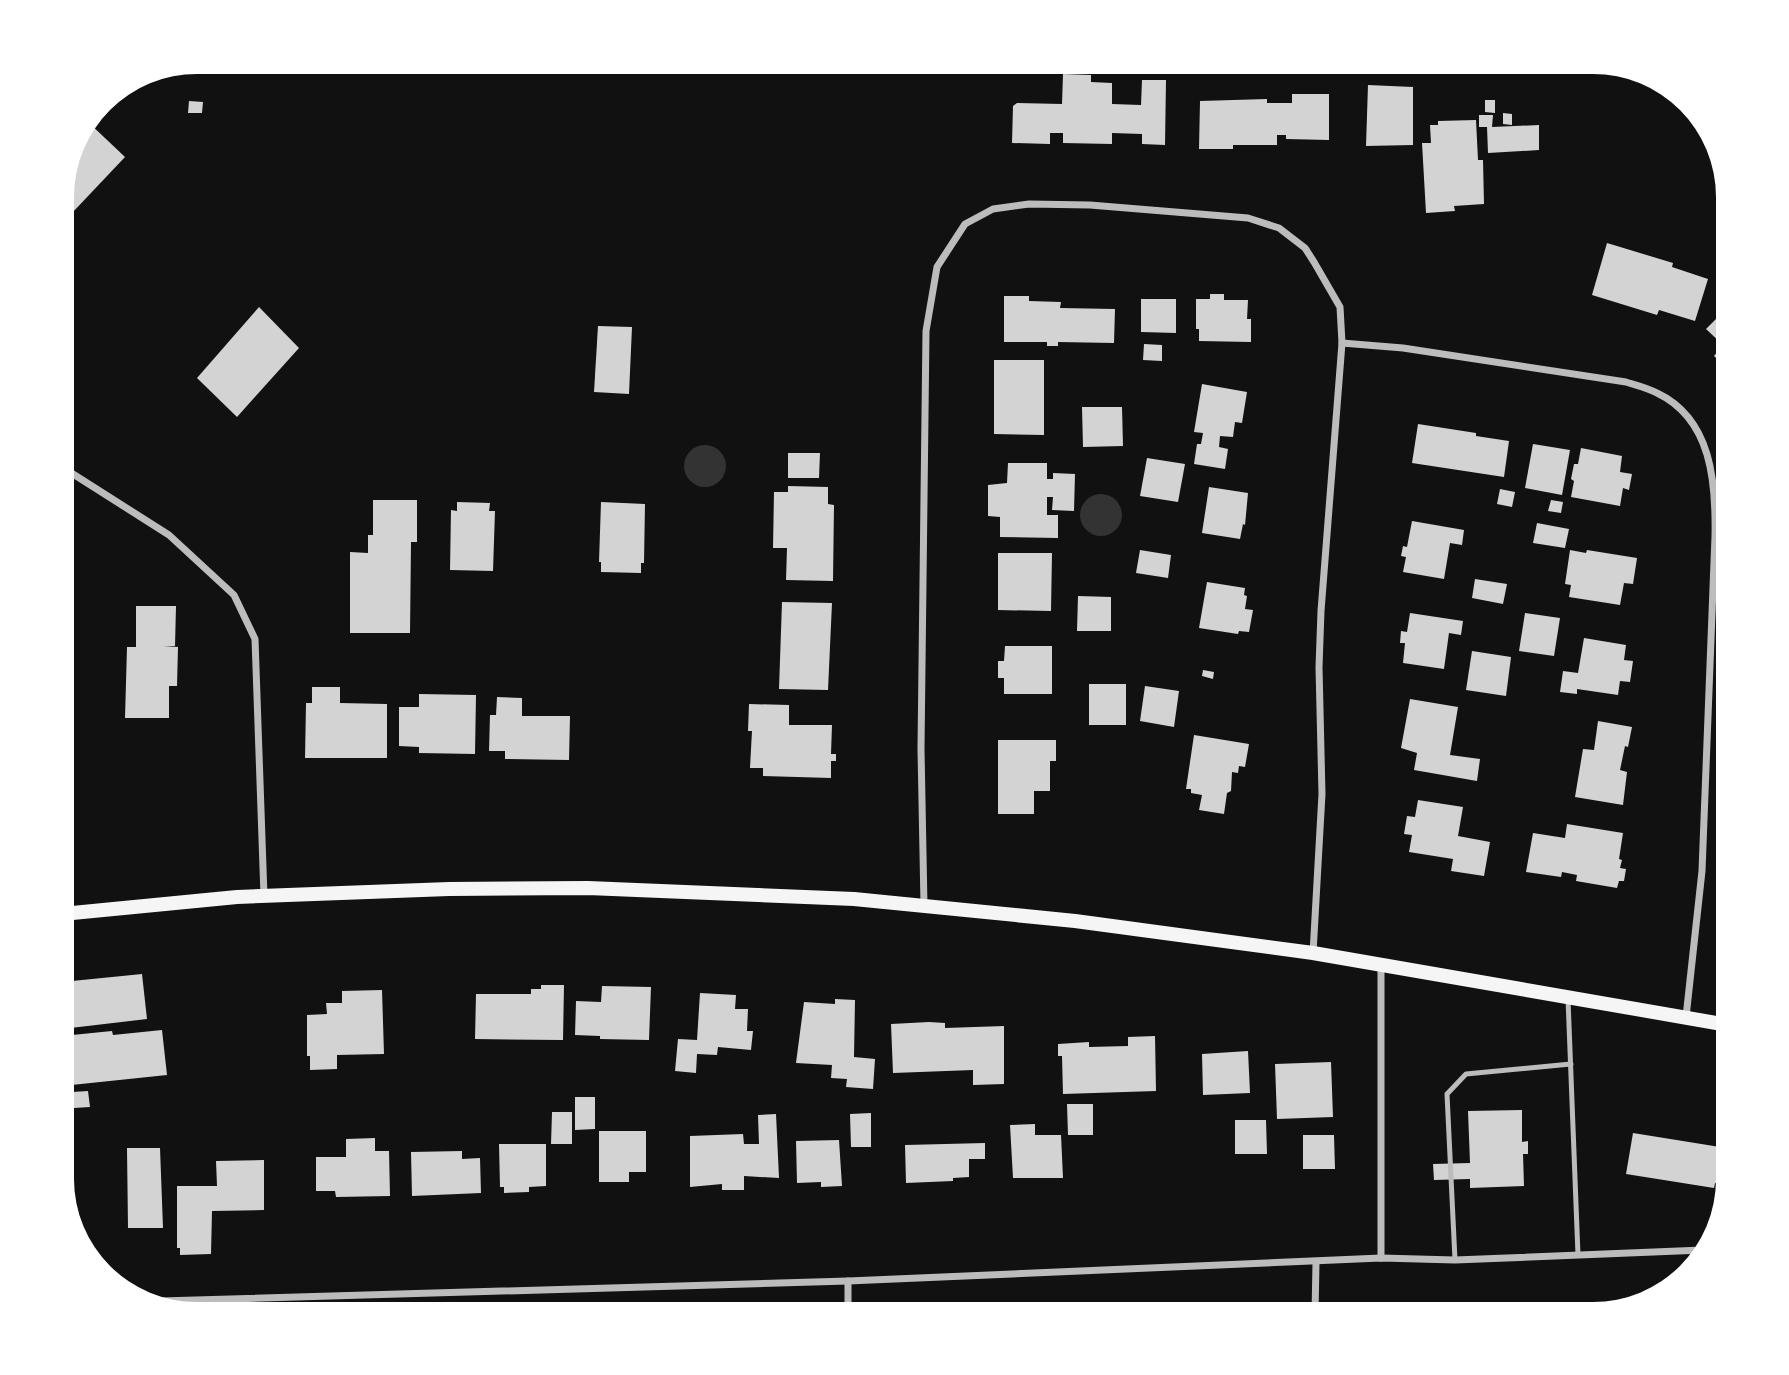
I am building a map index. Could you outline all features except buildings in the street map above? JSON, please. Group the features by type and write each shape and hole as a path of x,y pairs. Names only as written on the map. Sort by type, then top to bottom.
{"main road":[{"path":"74,913 264,896 426,889 588,888 777,895 924,905 1108,925 1313,953 1716,1023"}],"street":[{"path":"924,905 921,749 924,411 926,331 937,267 965,224 993,209 1029,204 1126,206 1248,218 1279,228 1305,248 1340,307 1342,344 1321,611 1319,667 1322,794 1313,953"},
{"path":"1342,344 1403,348 1626,382 1659,393 1691,422 1706,445 1715,508 1702,871 1686,1017"},
{"path":"74,475 169,535 234,595 255,639 264,896"},
{"path":"1381,966 1381,1258"},
{"path":"185,1301 848,1281 1316,1263 1381,1258 1455,1259 1692,1250"},
{"path":"1315,1302 1316,1263"},
{"path":"848,1281 848,1302"}],"lane":[{"path":"1568,998 1578,1255"},
{"path":"1455,1259 1447,1094 1466,1074 1571,1064"}],"shaded area":[{"path":"705,445 720,451 726,466 720,481 705,487 690,481 684,466 690,451"},
{"path":"1101,494 1116,500 1122,515 1116,530 1101,536 1086,530 1080,515 1086,500"}]}
